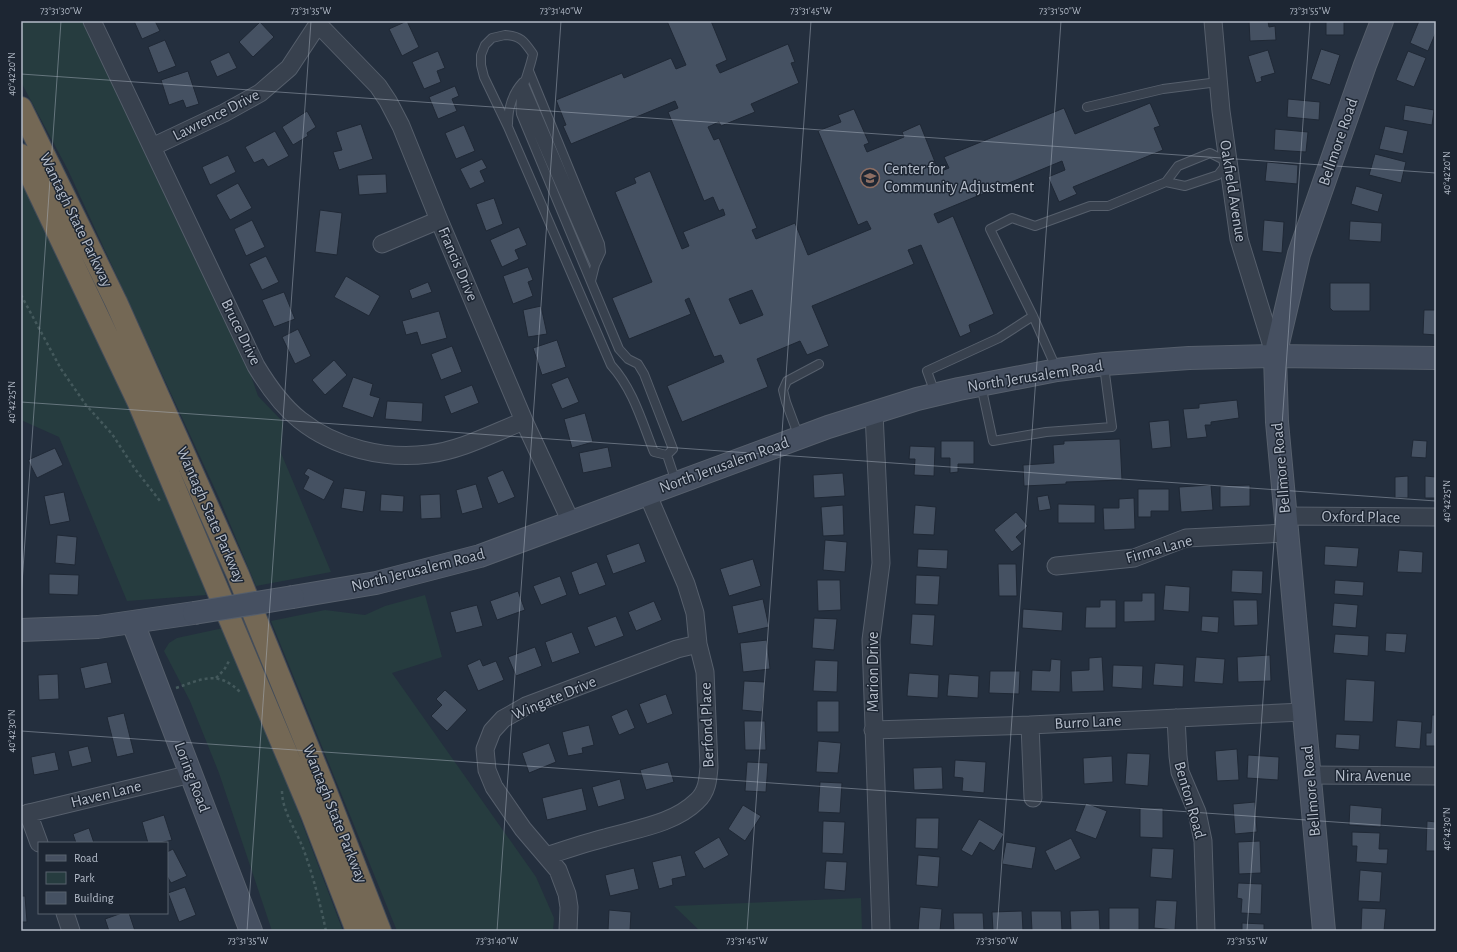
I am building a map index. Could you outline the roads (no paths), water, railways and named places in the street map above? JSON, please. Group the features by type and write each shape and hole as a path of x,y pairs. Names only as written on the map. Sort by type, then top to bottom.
{"highway":[{"name":"Wantagh State Parkway","path":"21,108 116,302 238,575 324,787 380,931"},
{"name":"Wantagh State Parkway","path":"21,155 138,401 309,807 357,931"}],"main road":[{"name":"Bellmore Road","path":"1324,931 1277,422 1275,356 1299,254 1364,65 1382,21"},
{"name":"North Jerusalem Road","path":"21,630 133,623 293,598 376,583 480,556 828,427 936,394 1057,370 1104,364 1189,358 1275,356 1436,358"},
{"name":"Loring Road","path":"133,623 251,931"}],"street":[{"name":"Bruce Drive","path":"92,21 256,366 268,385 281,401 300,420 325,436 347,446 378,454 406,456 430,454 457,448 524,421"},
{"name":"Oakfield Avenue","path":"1213,21 1218,82 1239,239 1275,356"},
{"name":"Lawrence Drive","path":"152,147 224,113 260,93 289,68 319,22"},
{"name":"Francis Drive","path":"319,22 378,86 388,100 402,126 524,421 571,522"},
{"path":"382,244 440,220"},
{"name":"Marion Drive","path":"874,413 881,564 871,640 881,931"},
{"name":"Berfond Place","path":"546,856 663,821 685,811 698,800 705,790 708,780 709,767 705,672 698,644 695,613 686,584 647,493"},
{"name":"Oxford Place","path":"1286,524 1436,518"},
{"name":"Firma Lane","path":"1056,566 1134,558 1186,538 1286,524"},
{"name":"Wingate Drive","path":"568,931 570,907 558,870 519,823 494,787 487,770 485,749 492,732 503,719 526,706 677,649 698,644"},
{"name":"Burro Lane","path":"873,730 1030,725 1303,712"},
{"name":"Benton Road","path":"1176,718 1180,772 1197,812 1203,841 1206,931"},
{"path":"1030,725 1033,798"},
{"name":"Haven Lane","path":"25,814 191,774"},
{"name":"Nira Avenue","path":"1310,775 1436,776"},
{"path":"25,814 39,842"},
{"path":"65,914 71,931"}],"lane":[{"path":"506,35 517,36 525,43 533,54 521,95 521,114 619,349 628,359 638,364 642,368 672,449 667,455 654,452 629,391 621,376 611,365 508,127 484,77 481,65 481,56 485,45 492,38 506,35"},
{"path":"508,127 508,118 515,91 527,77"},
{"path":"527,77 596,261"},
{"path":"527,77 600,244 600,252 591,281"},
{"path":"1087,107 1163,89 1218,82"},
{"path":"521,95 596,261"},
{"path":"1057,370 1033,316 990,229 1012,218 1035,226 1090,206 1108,206 1166,182 1178,166 1210,153 1228,162 1218,175 1185,186 1166,182"},
{"path":"936,394 927,371 999,338 1033,316"},
{"path":"799,438 783,390 787,381 819,364"},
{"path":"981,385 994,441 1046,432 1112,427 1104,364"},
{"path":"667,455 677,482"}],"place":[{"name":"Center for Community Adjustment","path":"870,178"}]}
